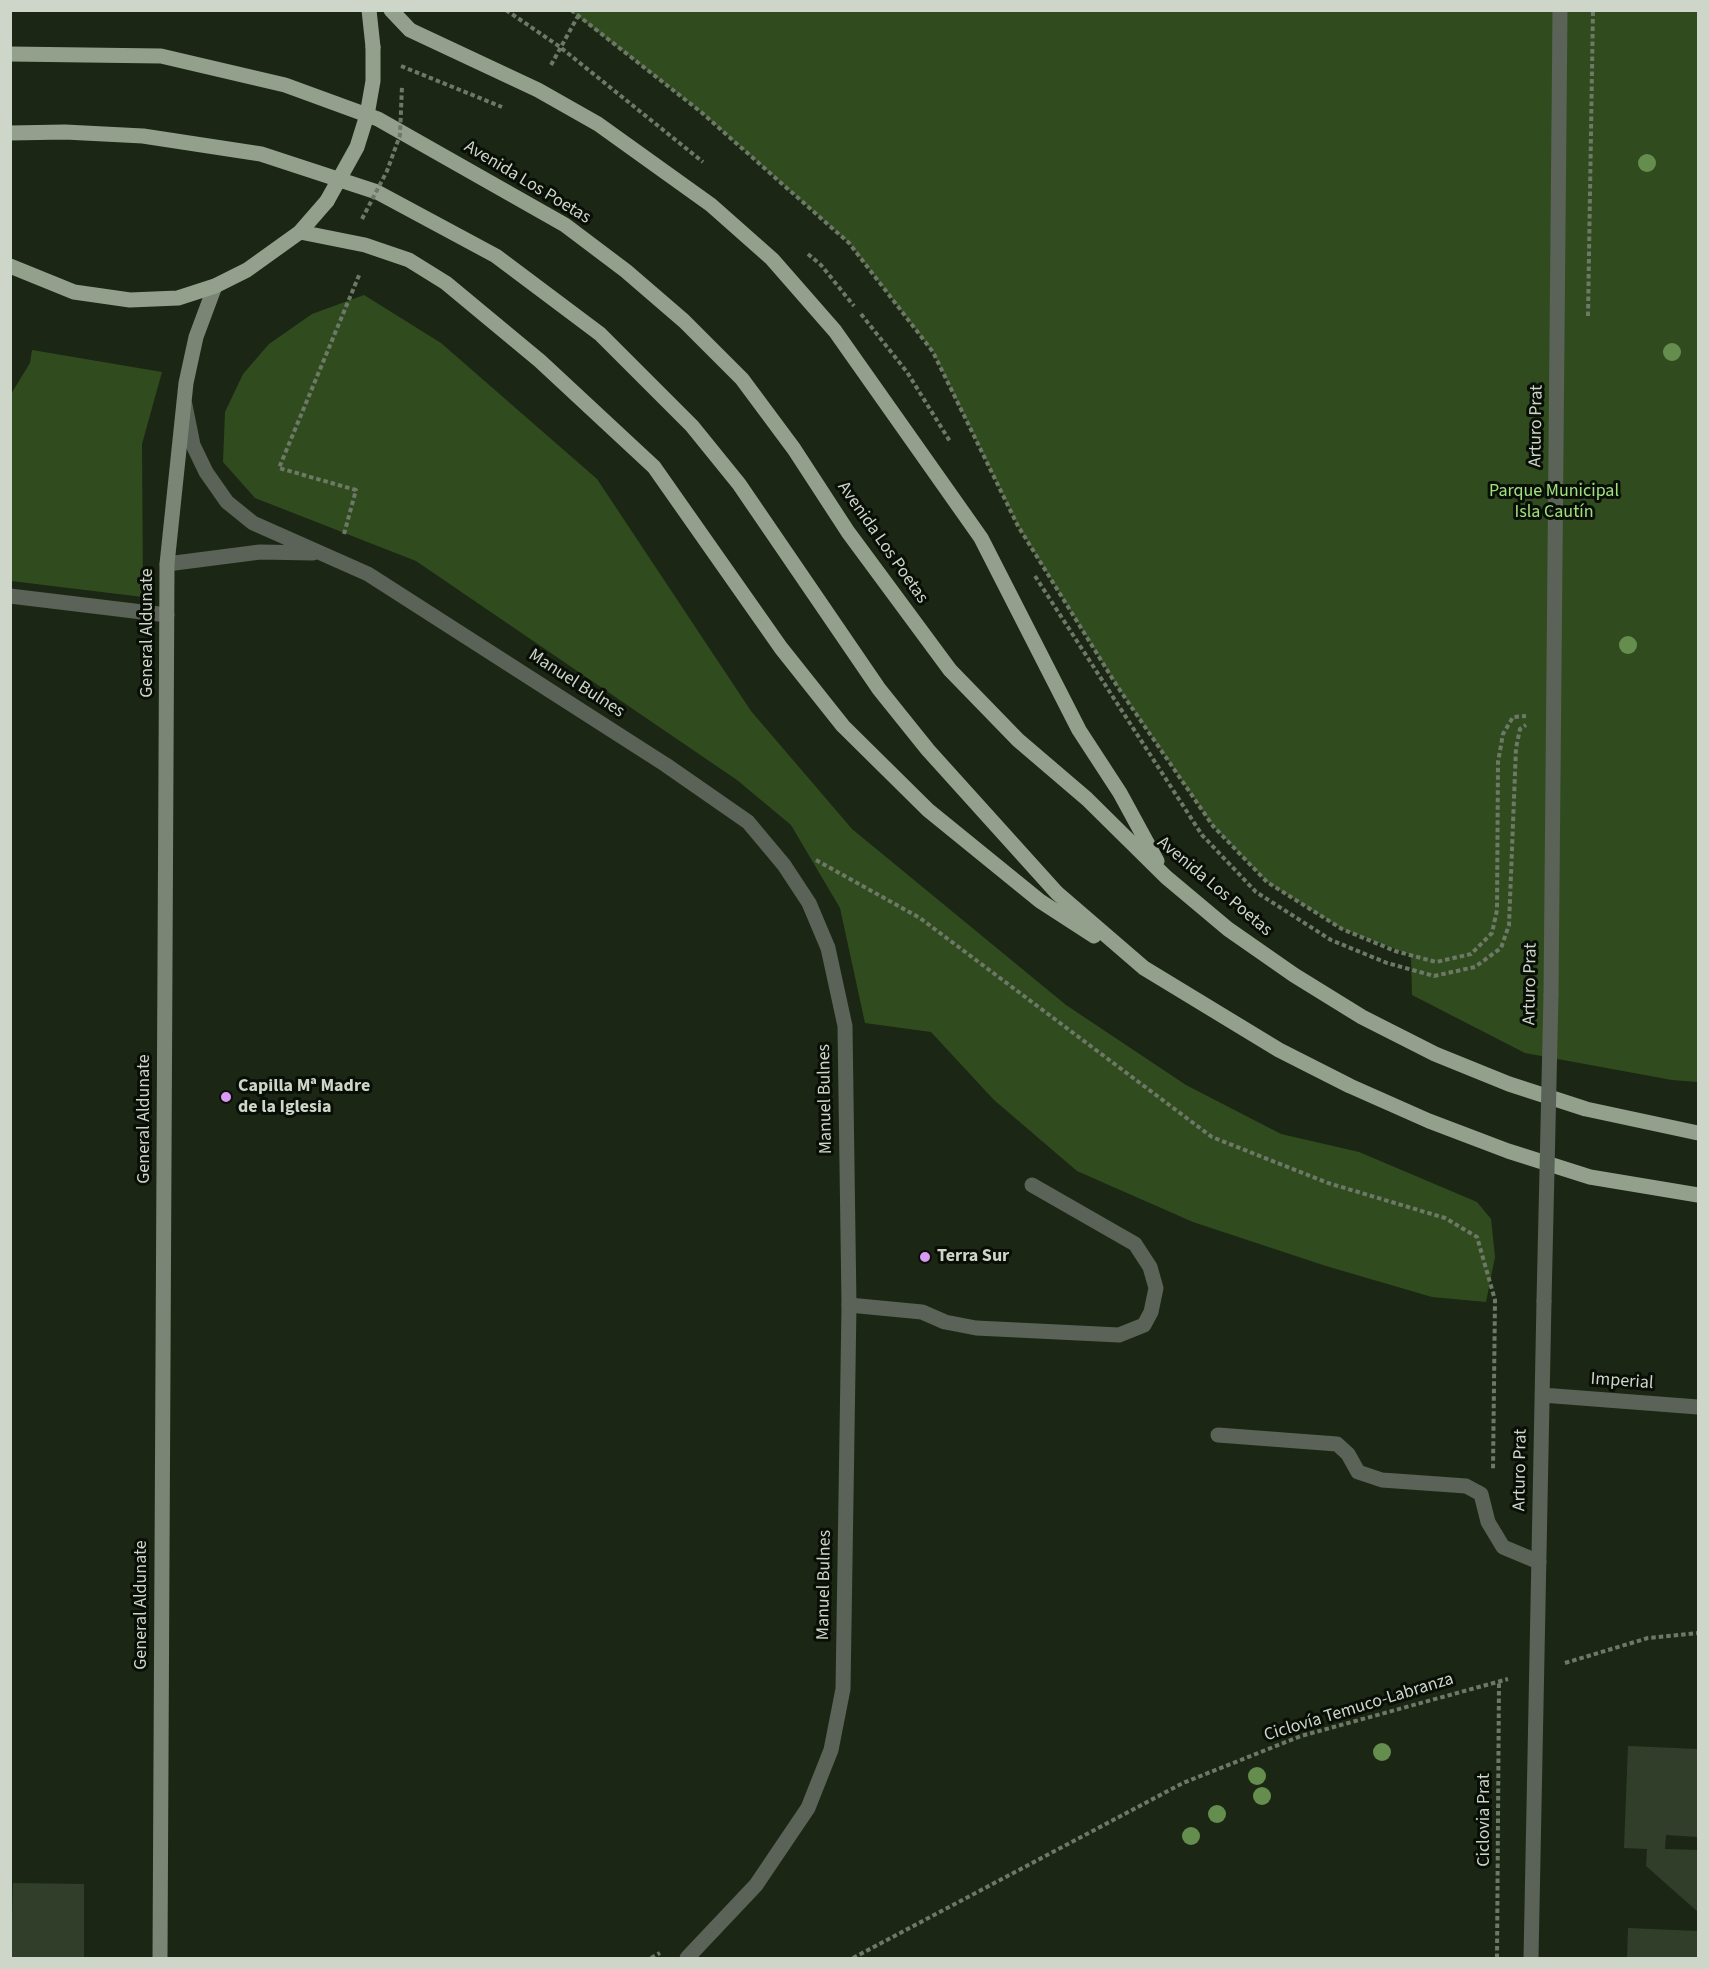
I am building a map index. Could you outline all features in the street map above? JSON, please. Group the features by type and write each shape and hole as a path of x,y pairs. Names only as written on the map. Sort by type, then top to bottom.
{"main road":[{"path":"10,266 74,292 130,300 178,298 215,286 247,270 300,232 327,201 357,147 367,115 373,81 373,47 369,10"},
{"path":"391,10 410,30 538,90 598,124 711,205 772,259 835,331 981,538 1079,729 1120,793 1166,877"},
{"name":"Avenida Los Poetas","path":"10,54 161,56 285,85 378,119 564,225 626,271 684,321 742,379 794,448 848,532 950,670 1018,740 1087,799 1166,877 1228,929 1294,975 1362,1017 1435,1054 1509,1084 1586,1109 1698,1133"},
{"path":"10,133 65,132 143,136 261,154 377,192 496,256 600,334 692,426 739,484 867,672 928,750 1057,893 1144,968"},
{"path":"300,232 365,245 409,260 446,282 540,361 654,467 781,648 843,726 928,810 1023,887 1144,968 1279,1050 1350,1086 1428,1121 1508,1151 1590,1177 1698,1195"},
{"name":"General Aldunate","path":"160,1959 167,564 183,396 196,337 215,286"}],"street":[{"name":"Arturo Prat","path":"1531,1959 1551,995 1560,10"},
{"name":"Manuel Bulnes","path":"183,396 193,445 206,472 227,502 253,523 368,574 666,765 748,822 784,865 809,903 828,948 845,1026 849,1305 843,1689 831,1750 808,1808 756,1885 687,1959"},
{"name":"Manuel Bulnes","path":"167,564 260,552 322,553"},
{"path":"10,596 167,615"},
{"path":"849,1305 922,1312 945,1322 976,1328 1119,1335 1144,1325 1156,1288 1150,1267 1135,1244 1032,1185"},
{"name":"Imperial","path":"1542,1395 1698,1407"},
{"path":"1218,1436 1337,1444 1348,1454 1358,1472 1382,1480 1466,1486 1481,1494 1488,1522 1503,1547 1539,1562"}],"path":[{"path":"571,10 701,112 849,243 933,352 1018,526 1117,686 1213,826 1267,882 1342,929 1395,951 1436,962 1471,954 1492,933 1497,910 1498,762 1503,734 1513,717 1536,716"},
{"path":"362,219 387,171 400,135 402,81"},
{"path":"338,559 356,490 279,468 362,268"},
{"path":"1509,925 1516,748 1520,729 1528,723"},
{"path":"808,856 920,918 1212,1137 1329,1183 1445,1218 1477,1237 1495,1300 1493,1481"},
{"name":"Ciclovía Temuco-Labranza","path":"853,1959 1183,1783 1301,1736 1538,1671 1648,1638 1698,1633"},
{"name":"Ciclovia Prat","path":"1497,1959 1499,1681"}],"green space":[{"name":"Parque Municipal Isla Cautín","path":"571,11 1698,11 1698,1082 1672,1080 1525,1053 1412,995 1411,955 1342,929 1267,882 1213,826 1117,686 1018,526 933,352 849,243 701,112"},
{"path":"364,295 441,343 597,479 751,711 852,829 1066,1005 1186,1085 1281,1134 1359,1152 1477,1202 1491,1219 1495,1257 1486,1302 1432,1297 1326,1266 1193,1222 1077,1171 994,1100 931,1032 865,1023 840,908 791,825 737,780 416,561 255,498 223,462 225,412 243,374 269,344 312,314"},
{"path":"32,350 162,372 142,444 143,597 11,581 11,394 30,363"}],"building":[{"path":"1628,1746 1698,1749 1698,1837 1666,1835 1665,1849 1698,1850 1698,1912 1646,1866 1647,1849 1624,1848"},
{"path":"13,1883 84,1884 84,1958 11,1958"},
{"path":"1628,1928 1698,1931 1698,1958 1627,1958"}],"place":[{"name":"Capilla Mª Madre de la Iglesia","path":"226,1097"},
{"name":"Terra Sur","path":"925,1257"}]}
